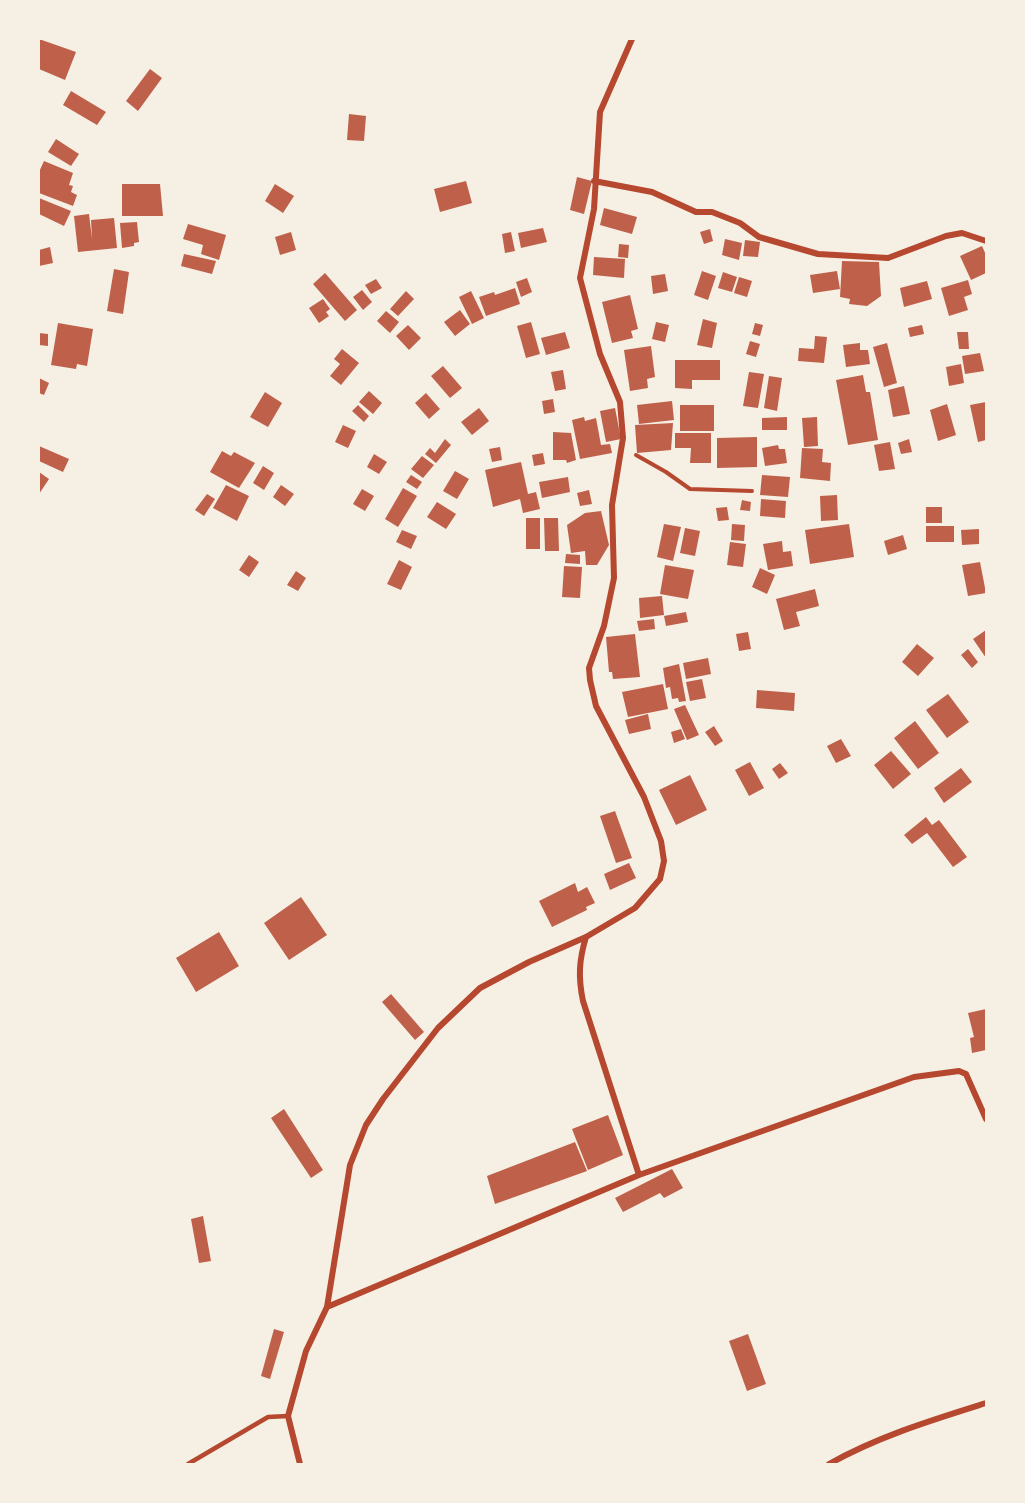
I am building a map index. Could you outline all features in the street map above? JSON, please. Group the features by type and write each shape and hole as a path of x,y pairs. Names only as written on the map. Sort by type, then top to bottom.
{"street":[{"path":"300,1464 288,1416 306,1351 327,1307 350,1165 366,1125 383,1099 438,1028 480,988 529,962 586,938 635,908 649,895 660,879 664,861 661,841 644,797 596,706 589,668 604,626 614,578 612,505 623,438 620,402 600,354 582,290 582,265 594,209 600,112 632,39"},
{"path":"594,180 652,192 696,212 712,212 740,223 759,237 818,254 888,258 946,236 962,234 986,241"},
{"path":"586,938 578,979 639,1175"},
{"path":"327,1307 639,1175 914,1077 959,1071 966,1074 972,1082 986,1119"},
{"path":"829,1464 856,1449 894,1433 986,1403"}],"lane":[{"path":"188,1464 268,1417 288,1416"}],"path":[{"path":"623,438 633,453 690,489 752,491"}],"building":[{"path":"39,39 76,52 65,80 39,69"},
{"path":"150,69 162,78 138,111 126,101"},
{"path":"71,91 106,112 97,125 63,105"},
{"path":"349,114 366,116 364,141 347,140"},
{"path":"56,139 79,154 71,166 48,152"},
{"path":"44,161 73,173 69,185 73,186 71,192 77,195 73,206 39,193 39,172"},
{"path":"577,177 592,181 584,214 570,210"},
{"path":"466,181 472,203 440,212 434,189"},
{"path":"122,184 160,184 163,216 122,216"},
{"path":"275,184 294,196 283,213 265,201"},
{"path":"39,198 71,211 64,226 39,214"},
{"path":"604,208 637,217 632,234 600,225"},
{"path":"89,214 92,239 91,220 114,218 117,248 78,252 74,216"},
{"path":"137,222 139,242 134,243 134,246 122,248 120,223"},
{"path":"188,224 226,235 219,260 201,254 203,245 183,239"},
{"path":"543,228 547,242 521,248 518,233"},
{"path":"710,229 713,241 704,244 700,232"},
{"path":"291,232 296,250 280,255 275,237"},
{"path":"511,232 515,251 505,253 502,234"},
{"path":"725,239 742,243 739,260 722,255"},
{"path":"745,240 760,242 758,257 743,256"},
{"path":"619,244 629,245 628,258 618,257"},
{"path":"982,246 986,255 986,273 971,280 960,256"},
{"path":"50,247 53,263 39,266 39,250"},
{"path":"184,254 216,261 212,274 181,266"},
{"path":"594,257 625,259 624,278 593,275"},
{"path":"842,261 879,262 881,296 867,306 849,304 850,299 840,297"},
{"path":"114,269 129,272 123,314 107,311"},
{"path":"702,271 716,276 708,300 694,295"},
{"path":"837,271 840,289 813,293 810,275"},
{"path":"723,272 737,277 732,292 718,288"},
{"path":"325,273 357,310 345,321 313,284"},
{"path":"665,274 668,291 653,294 651,276"},
{"path":"739,277 752,281 747,297 734,293"},
{"path":"527,278 532,292 521,297 516,282"},
{"path":"376,279 382,288 371,294 365,285"},
{"path":"968,280 972,294 964,297 968,310 949,316 941,288"},
{"path":"927,281 932,299 904,307 900,288"},
{"path":"515,288 520,304 486,316 479,297 494,292 495,295"},
{"path":"362,290 372,302 363,310 353,297"},
{"path":"406,291 414,299 398,316 390,309"},
{"path":"471,291 484,318 472,324 459,297"},
{"path":"630,295 638,329 631,331 633,338 612,343 602,302"},
{"path":"323,299 330,309 326,312 329,316 319,323 309,308"},
{"path":"460,310 470,324 455,336 444,322"},
{"path":"386,311 399,322 390,333 377,321"},
{"path":"703,319 717,323 712,348 697,345"},
{"path":"531,322 540,354 526,358 517,326"},
{"path":"656,322 669,325 665,342 652,339"},
{"path":"58,323 93,329 87,366 77,364 76,369 51,365"},
{"path":"755,323 763,325 760,336 752,334"},
{"path":"408,325 421,338 409,350 396,336"},
{"path":"922,325 924,334 910,337 908,328"},
{"path":"565,332 570,348 546,355 541,338"},
{"path":"957,332 968,332 969,349 959,349"},
{"path":"39,333 48,334 48,346 39,345"},
{"path":"815,336 827,337 824,363 798,361 799,348 814,349"},
{"path":"750,341 760,344 756,357 746,354"},
{"path":"860,343 860,350 868,350 870,364 846,367 843,345"},
{"path":"887,343 897,383 884,387 873,347"},
{"path":"651,346 655,377 647,379 648,388 630,391 624,350"},
{"path":"342,349 359,363 341,385 330,376 340,364 334,359"},
{"path":"980,353 984,371 965,374 962,356"},
{"path":"675,360 720,360 720,380 692,380 692,389 675,388"},
{"path":"961,364 964,383 949,386 946,367"},
{"path":"443,366 462,388 450,398 431,376"},
{"path":"563,370 566,389 555,391 551,372"},
{"path":"749,372 764,374 758,408 743,406"},
{"path":"863,375 866,392 870,392 878,440 848,445 836,380"},
{"path":"769,376 782,378 777,411 764,408"},
{"path":"39,378 49,383 44,395 39,393"},
{"path":"904,386 910,414 893,417 888,390"},
{"path":"369,391 382,403 373,414 359,402"},
{"path":"265,392 282,403 268,427 250,417"},
{"path":"426,393 440,409 429,419 415,403"},
{"path":"553,399 555,412 544,414 542,401"},
{"path":"672,401 674,420 639,424 637,405"},
{"path":"986,402 986,440 978,442 970,405"},
{"path":"947,404 956,435 938,441 930,410"},
{"path":"358,405 369,416 364,422 352,411"},
{"path":"680,405 714,405 714,431 680,431"},
{"path":"479,408 489,421 472,435 461,422"},
{"path":"615,408 621,439 606,442 600,411"},
{"path":"584,417 585,421 596,418 601,445 610,444 612,453 580,459 572,420"},
{"path":"787,417 787,430 762,430 762,418"},
{"path":"817,417 818,446 804,447 802,418"},
{"path":"673,423 671,450 637,453 635,425"},
{"path":"343,425 356,431 348,448 335,442"},
{"path":"553,432 571,433 576,460 567,463 566,460 553,460"},
{"path":"675,433 711,433 711,463 690,463 691,448 675,448"},
{"path":"757,437 757,467 717,468 717,438"},
{"path":"445,439 451,445 436,463 425,454 430,448 435,453"},
{"path":"909,439 912,452 901,454 898,443"},
{"path":"890,442 895,469 879,471 874,445"},
{"path":"778,445 779,449 785,449 787,463 765,466 762,448"},
{"path":"39,446 69,459 63,472 39,461"},
{"path":"500,447 502,460 492,462 489,449"},
{"path":"802,448 823,449 822,462 831,463 830,481 800,478"},
{"path":"222,451 231,456 234,452 255,463 239,488 210,472"},
{"path":"543,453 545,464 534,466 532,455"},
{"path":"374,454 387,462 379,474 367,467"},
{"path":"422,456 434,465 423,478 411,469"},
{"path":"521,462 528,494 536,492 540,509 523,513 520,499 493,507 485,470"},
{"path":"263,466 274,473 264,490 253,483"},
{"path":"455,471 469,479 457,499 443,491"},
{"path":"39,472 49,479 39,494"},
{"path":"411,475 422,482 417,489 406,482"},
{"path":"762,475 790,477 788,497 760,495"},
{"path":"568,477 570,492 542,498 539,482"},
{"path":"226,485 249,496 237,521 213,508"},
{"path":"281,485 294,494 285,506 273,497"},
{"path":"403,488 417,496 398,527 385,519"},
{"path":"362,489 374,496 365,511 353,504"},
{"path":"589,490 592,504 580,506 577,493"},
{"path":"207,494 215,499 204,516 195,510"},
{"path":"837,495 838,520 821,521 820,496"},
{"path":"761,499 786,501 785,518 760,516"},
{"path":"742,500 751,502 750,511 740,510"},
{"path":"437,502 456,514 446,529 427,517"},
{"path":"727,507 729,520 718,521 716,508"},
{"path":"926,507 942,507 942,523 926,523"},
{"path":"601,511 609,545 597,565 586,565 585,551 571,553 567,525 585,513"},
{"path":"526,518 540,518 540,549 526,549"},
{"path":"544,518 558,518 559,551 545,551"},
{"path":"664,524 681,527 673,561 657,557"},
{"path":"732,524 745,525 744,541 731,540"},
{"path":"849,524 854,557 810,564 805,530"},
{"path":"926,526 954,526 954,542 926,542"},
{"path":"685,528 700,531 695,556 680,553"},
{"path":"979,529 979,544 962,545 961,530"},
{"path":"402,530 417,536 411,549 396,542"},
{"path":"903,535 907,549 888,555 884,541"},
{"path":"782,541 783,552 791,551 793,566 768,570 763,544"},
{"path":"730,542 746,544 743,567 727,565"},
{"path":"566,554 580,555 580,564 565,563"},
{"path":"249,555 259,562 249,577 239,570"},
{"path":"399,560 412,567 401,590 387,584"},
{"path":"980,562 986,593 968,596 962,565"},
{"path":"665,565 694,570 688,599 660,594"},
{"path":"564,566 582,567 580,598 562,597"},
{"path":"760,568 775,575 767,594 752,587"},
{"path":"296,571 306,578 298,591 287,585"},
{"path":"815,589 819,606 796,612 800,626 784,630 776,599"},
{"path":"662,596 664,615 640,618 639,598"},
{"path":"686,612 688,622 666,626 664,616"},
{"path":"654,619 655,629 639,631 637,621"},
{"path":"986,630 986,658 973,639"},
{"path":"748,632 751,649 739,651 736,634"},
{"path":"635,634 640,677 613,679 612,672 609,672 606,637"},
{"path":"917,644 934,658 918,676 902,662"},
{"path":"968,649 978,662 972,668 961,655"},
{"path":"708,658 711,674 686,679 683,663"},
{"path":"679,664 686,701 679,702 678,698 672,699 670,687 666,688 663,668"},
{"path":"702,679 706,698 690,701 686,682"},
{"path":"663,684 668,709 628,717 622,692"},
{"path":"757,690 795,693 794,711 756,708"},
{"path":"948,694 969,722 947,738 926,710"},
{"path":"685,705 699,735 687,740 674,709"},
{"path":"648,714 651,729 629,734 625,720"},
{"path":"915,721 939,753 918,769 894,738"},
{"path":"714,726 723,741 715,746 705,732"},
{"path":"681,729 685,739 674,743 671,732"},
{"path":"841,739 851,756 836,763 827,746"},
{"path":"891,751 911,774 893,789 874,765"},
{"path":"750,762 764,788 749,796 735,770"},
{"path":"780,763 788,773 779,779 772,769"},
{"path":"961,768 972,782 944,803 934,788"},
{"path":"690,775 707,810 676,825 659,790"},
{"path":"615,811 632,858 616,863 600,816"},
{"path":"926,817 932,825 939,820 967,857 953,867 927,833 912,844 904,835"},
{"path":"629,863 636,878 610,890 604,874"},
{"path":"575,883 578,892 587,887 595,903 586,907 587,910 552,927 539,901"},
{"path":"301,897 327,935 289,960 264,923"},
{"path":"219,932 239,966 196,992 176,958"},
{"path":"391,994 424,1032 415,1040 382,1002"},
{"path":"986,1009 986,1050 972,1053 970,1038 974,1037 968,1013"},
{"path":"284,1109 323,1170 311,1178 271,1118"},
{"path":"608,1115 623,1155 588,1170 572,1129"},
{"path":"575,1142 587,1171 495,1204 487,1176"},
{"path":"672,1169 683,1188 664,1198 660,1193 623,1212 615,1198"},
{"path":"203,1216 211,1261 199,1263 191,1219"},
{"path":"274,1329 284,1332 270,1379 261,1376"},
{"path":"748,1334 766,1384 747,1391 729,1341"}]}
